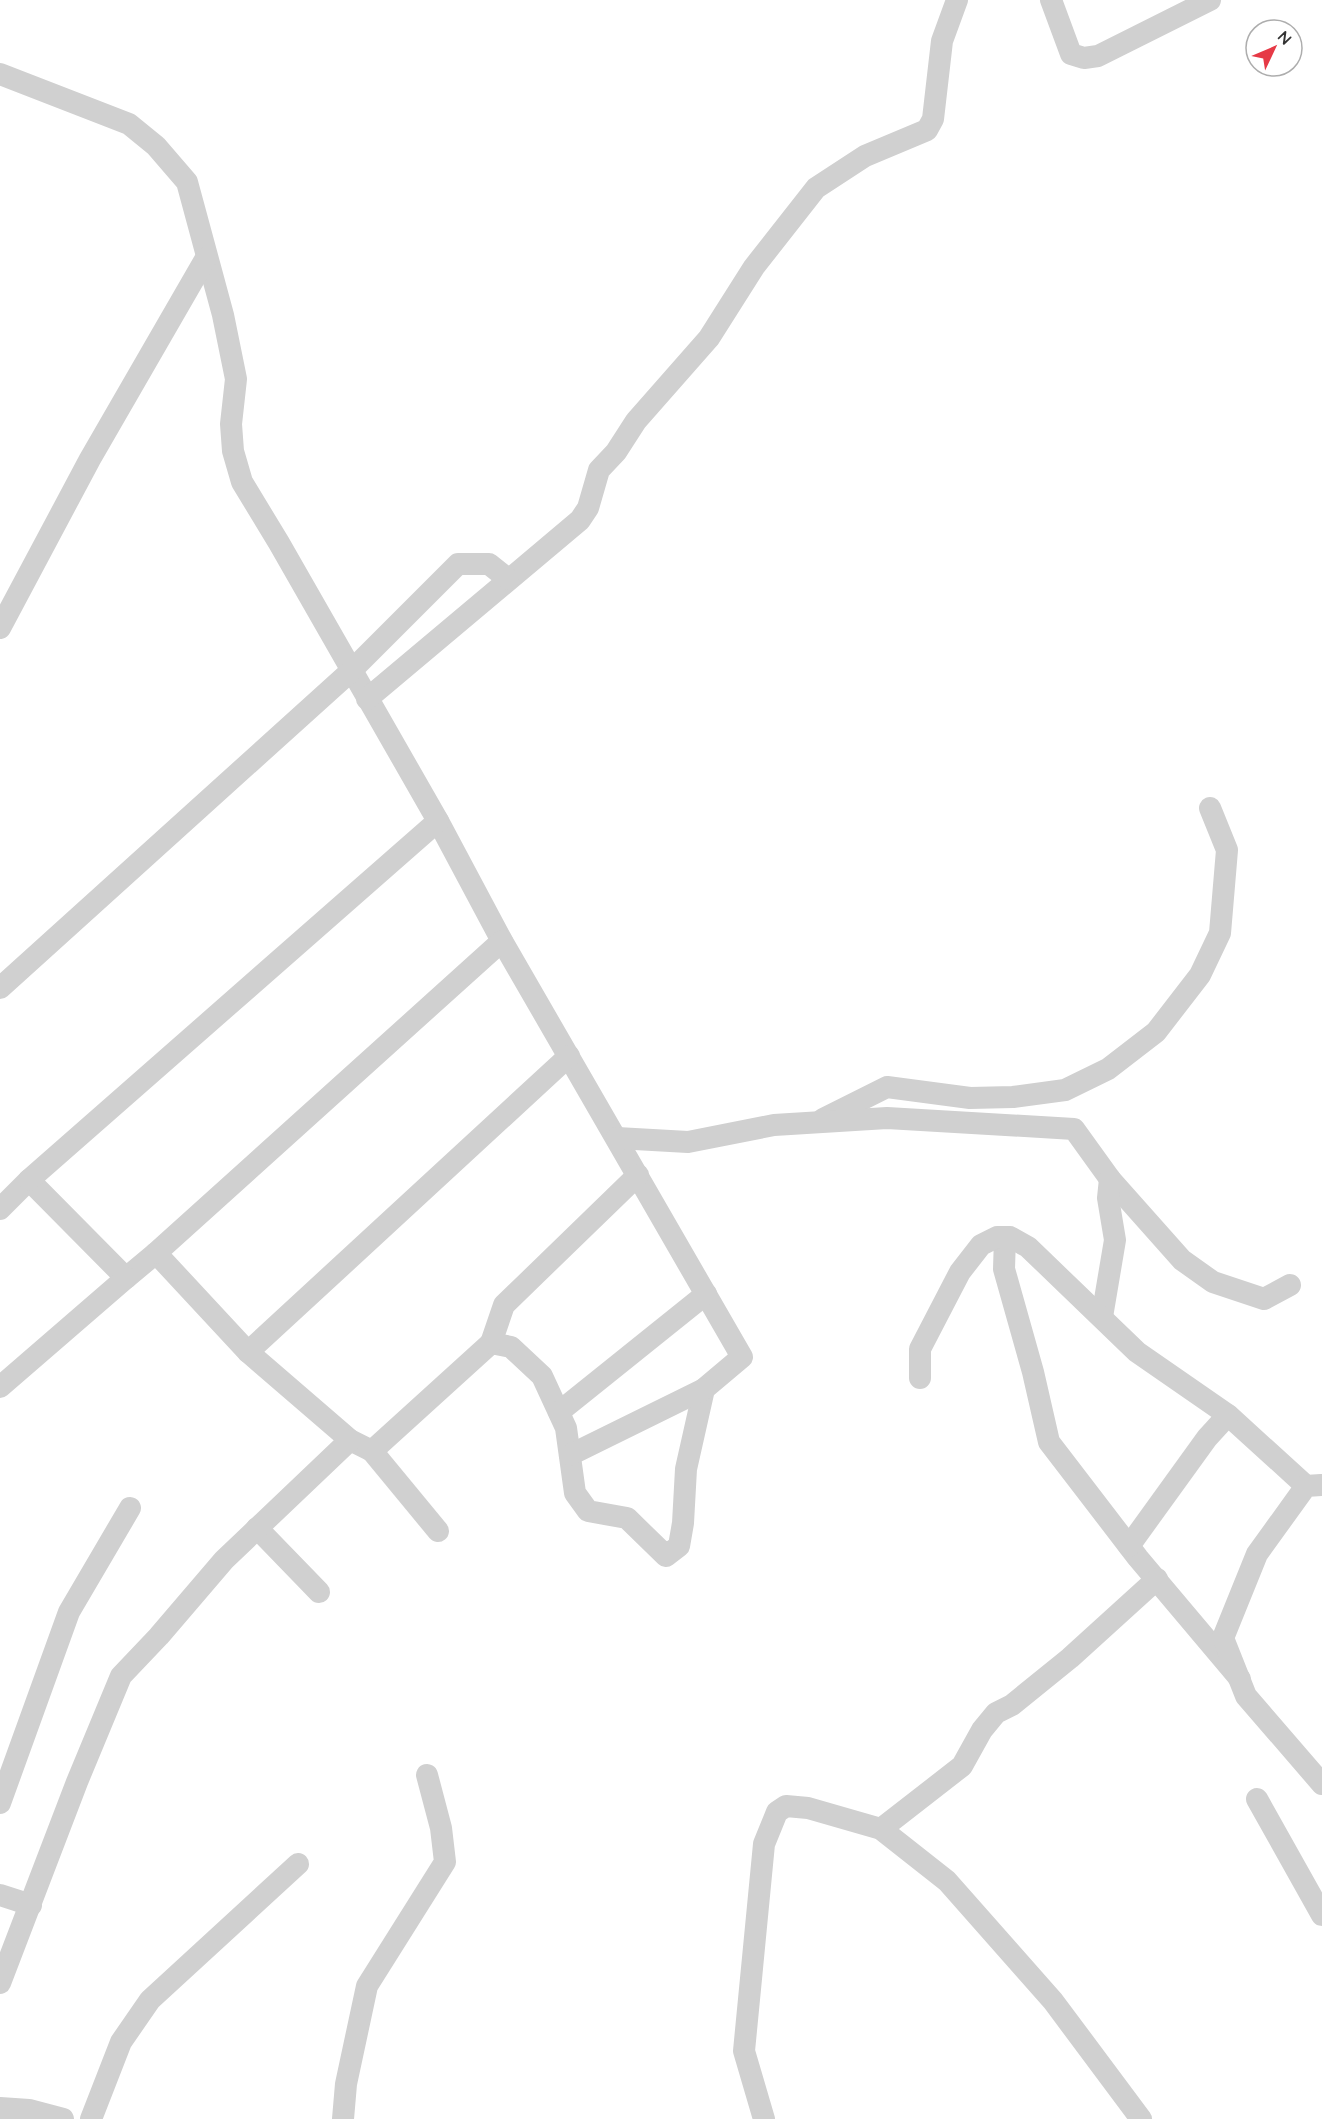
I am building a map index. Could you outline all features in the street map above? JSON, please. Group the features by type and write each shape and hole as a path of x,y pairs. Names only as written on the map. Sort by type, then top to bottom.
{"street":[{"path":"367,699 580,520 588,508 599,470 616,452 636,421 709,338 754,267 816,188 865,156 927,130 933,119 942,41 957,0"},
{"path":"1051,0 1071,54 1084,58 1098,56 1210,0"},
{"path":"0,74 129,123 156,146 188,182 206,258 223,315 236,380 231,424 233,451 242,482 438,821 502,941 742,1358 704,1389 570,1455"},
{"path":"0,628 90,459 206,258"},
{"path":"0,988 351,671 458,564 489,564 508,579"},
{"path":"816,1122 887,1087 970,1098 1013,1097 1065,1090 1108,1069 1156,1032 1200,975 1220,933 1227,850 1210,808"},
{"path":"0,1209 29,1180 438,821"},
{"path":"0,1387 156,1253 502,941"},
{"path":"248,1352 569,1056"},
{"path":"617,1138 688,1142 774,1125 887,1118 1074,1129 1110,1179 1182,1260 1213,1282 1264,1299 1290,1285"},
{"path":"372,1450 491,1343 504,1305 638,1175"},
{"path":"1102,1317 1115,1240 1108,1198 1110,1179"},
{"path":"29,1180 126,1278"},
{"path":"920,1378 920,1349 960,1272 981,1245 997,1237 1005,1237 1028,1247 1137,1352 1228,1414 1314,1486 1257,1554 1223,1638 1246,1696 1322,1784"},
{"path":"1005,1237 1004,1269 1033,1372 1049,1442 1129,1546 1240,1679"},
{"path":"156,1253 248,1352 350,1440 372,1450 438,1531"},
{"path":"559,1412 706,1294"},
{"path":"491,1343 511,1347 542,1376 566,1428 575,1493 588,1511 627,1518 666,1556 679,1546 683,1522 686,1469 704,1389"},
{"path":"1129,1546 1207,1438 1228,1414"},
{"path":"0,1983 77,1782 122,1676 224,1560 350,1440"},
{"path":"0,1803 69,1612 130,1508"},
{"path":"257,1528 319,1592"},
{"path":"881,1829 962,1766 982,1730 996,1713 1012,1705 1070,1658 1157,1580"},
{"path":"343,2119 346,2084 367,1986 411,1920 445,1862 441,1828 427,1775"},
{"path":"1257,1799 1322,1915"},
{"path":"764,2119 744,2051 764,1844 777,1812 786,1806 808,1808 881,1829 947,1881 1053,2001 1141,2119"},
{"path":"91,2119 121,2042 150,2000 298,1864"},
{"path":"0,1895 31,1905"},
{"path":"0,2108 29,2110 63,2119"}]}
